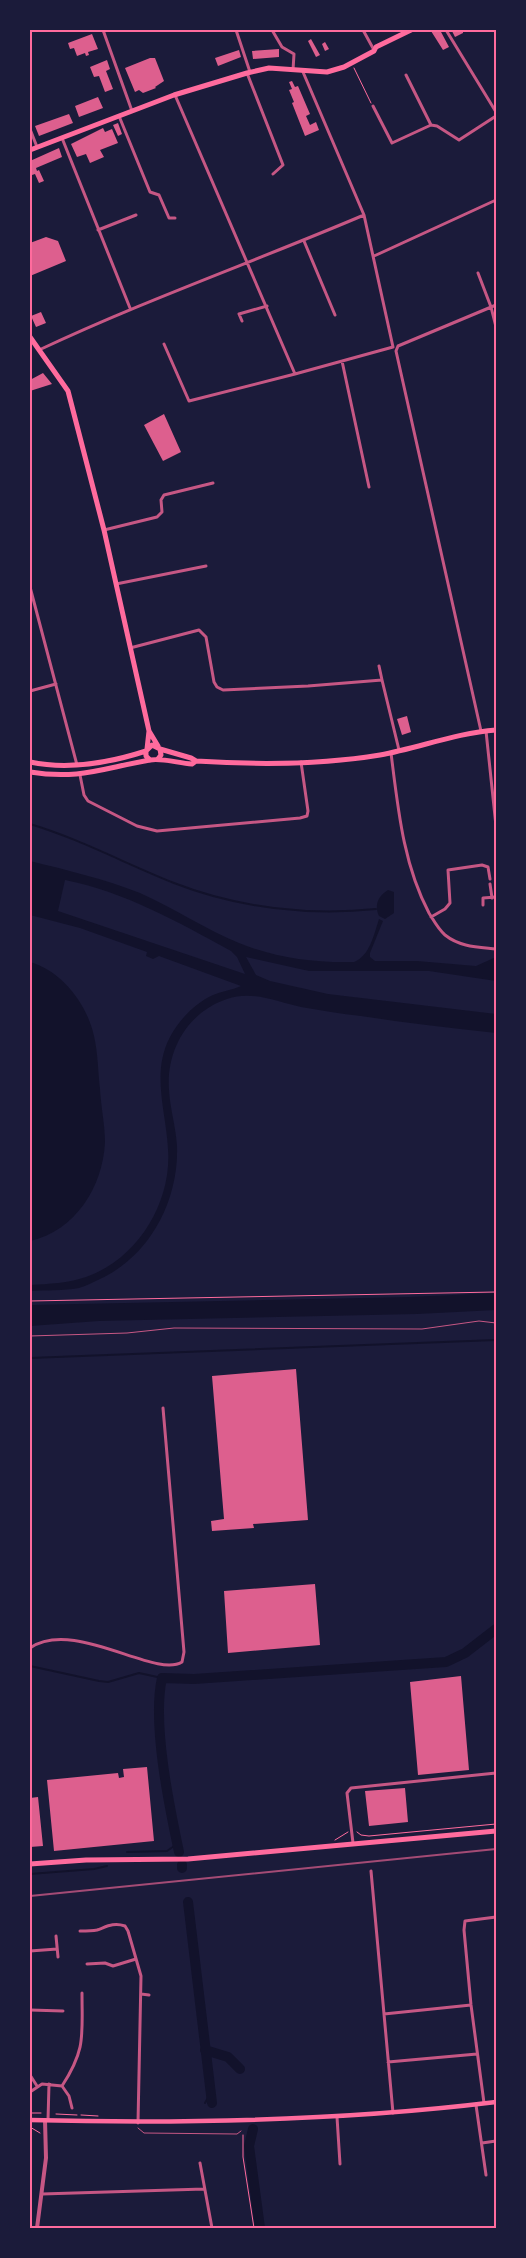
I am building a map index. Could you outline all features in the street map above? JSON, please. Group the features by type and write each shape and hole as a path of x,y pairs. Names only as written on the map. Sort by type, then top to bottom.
{"main road":[{"path":"30,150 174,95 248,72 269,68 303,72 327,72 352,63 374,51 376,47 411,30"},
{"path":"30,337 68,391 104,530 149,731 161,755 158,759"},
{"path":"30,762 54,766 77,766 146,750 152,745 196,761 232,763 301,762 391,752 496,730"},
{"path":"149,731 146,756 150,760"},
{"path":"30,772 57,776 80,775 158,759 192,764 196,761"},
{"path":"30,1864 86,1860 188,1859 496,1831"},
{"path":"30,2120 138,2125 393,2114 496,2102"}],"street":[{"path":"103,30 132,111"},
{"path":"236,30 248,72 283,165 273,174"},
{"path":"272,30 282,47 294,54 293,70"},
{"path":"363,30 374,51"},
{"path":"446,30 496,112"},
{"path":"303,72 364,215 408,411 484,731 496,826"},
{"path":"406,75 431,125"},
{"path":"174,95 295,374"},
{"path":"373,106 392,143 431,125 437,126 459,140 496,116"},
{"path":"119,116 150,192 159,195 169,218 174,218"},
{"path":"30,129 37,147"},
{"path":"62,138 130,308"},
{"path":"374,256 496,200"},
{"path":"98,230 136,215"},
{"path":"38,350 130,308 248,264 364,215"},
{"path":"304,240 335,314"},
{"path":"478,273 491,307 496,327"},
{"path":"164,344 189,401 394,347 496,305"},
{"path":"242,321 239,314 267,306"},
{"path":"342,361 369,488"},
{"path":"104,530 157,517 162,512 160,500 164,495 213,483"},
{"path":"116,584 206,566"},
{"path":"30,587 77,766"},
{"path":"130,648 199,630 206,637 214,682 217,687 223,690 382,680"},
{"path":"379,666 399,750"},
{"path":"30,691 56,684"},
{"path":"391,752 405,847 416,884 431,916 440,930 459,943 496,949"},
{"path":"80,775 84,795 88,801 137,826 157,831 306,816 308,811 301,762"},
{"path":"431,916 445,909 450,903 448,870 482,865 488,867 494,897 483,898 483,905"},
{"path":"30,1648 42,1642 69,1640 90,1643 157,1663 173,1665 182,1662 184,1652 163,1408"},
{"path":"353,1843 347,1794 351,1788 496,1773"},
{"path":"371,1871 393,2114"},
{"path":"484,2104 471,2005 464,1930 465,1921 496,1917"},
{"path":"80,1931 99,1929 104,1926 125,1926 128,1931 141,1976 138,2125"},
{"path":"56,1936 58,1957"},
{"path":"30,1951 57,1949"},
{"path":"87,1964 105,1963 113,1966 136,1959"},
{"path":"62,2086 76,2063 80,2050 82,1993"},
{"path":"141,1994 149,1994"},
{"path":"384,2014 471,2005"},
{"path":"30,2010 63,2011"},
{"path":"388,2062 477,2054"},
{"path":"30,2075 37,2086"},
{"path":"37,2228 46,2158 49,2084"},
{"path":"30,2092 37,2086 49,2084 62,2086 69,2096 72,2108"},
{"path":"476,2105 486,2175"},
{"path":"337,2117 340,2164"},
{"path":"482,2143 496,2141"},
{"path":"200,2163 212,2228"},
{"path":"42,2194 204,2189"}],"lane":[{"path":"30,1336 127,1333 174,1328 422,1329 479,1321 496,1323"},
{"path":"138,2125 144,2133 237,2134 241,2131"}],"path":[{"path":"352,63 373,106"},
{"path":"30,1301 496,1292"},
{"path":"355,1832 370,1836 496,1824"},
{"path":"335,1840 347,1832"},
{"path":"31,2113 41,2114"},
{"path":"56,2114 77,2115"},
{"path":"30,2127 40,2133"},
{"path":"241,2131 243,2135 242,2157 254,2228"}],"shaded area":[{"path":"30,861 85,875 140,893 239,943 281,956 324,962 354,962 368,950 379,919 383,921 370,953 370,957 375,961 417,961 476,966 496,957 496,981 429,971 309,971 246,957 256,975 270,981 328,994 496,1014 496,1033 338,1013 301,1007 255,996 227,999 213,1005 201,1013 182,1034 171,1061 169,1090 177,1146 176,1166 167,1206 158,1224 147,1241 133,1256 118,1269 100,1279 79,1288 30,1291 30,1285 72,1281 105,1269 136,1243 148,1226 158,1208 168,1169 167,1135 160,1078 164,1051 174,1031 194,1007 206,998 241,986 159,956 153,959 146,956 147,952 80,928 30,915","holes":["65,880 87,885 151,909 231,951 237,957 245,974 58,911"]},
{"path":"388,890 394,892 394,913 385,919 379,916 377,905 379,898"},
{"path":"30,962 42,966 53,973 71,990 86,1012 91,1024 96,1049 105,1142 99,1175 84,1205 60,1228 46,1236 30,1241"},
{"path":"496,1293 496,1310 417,1314 99,1321 30,1326 30,1305 409,1297"}],"building":[{"path":"440,30 449,47 443,50 431,31"},
{"path":"463,30 463,33 455,37 452,31"},
{"path":"92,34 98,49 88,52 89,55 86,56 85,53 77,56 74,48 70,49 68,43"},
{"path":"311,39 320,55 316,57 308,41"},
{"path":"325,42 329,49 325,51 322,44"},
{"path":"279,49 279,57 253,59 252,51"},
{"path":"239,50 241,57 218,66 215,58"},
{"path":"150,58 155,58 164,81 156,88 143,93 139,90 135,92 125,68"},
{"path":"107,60 110,69 106,71 113,89 105,92 99,76 94,77 90,67"},
{"path":"292,81 295,87 298,86 310,114 306,116 310,125 316,122 319,130 305,136 292,103 294,102 289,90 292,89 289,82"},
{"path":"98,97 103,108 79,117 75,106"},
{"path":"69,114 73,123 39,136 35,126"},
{"path":"118,123 122,134 118,136 113,125"},
{"path":"103,128 105,132 112,129 118,143 100,150 104,157 90,163 86,154 77,157 71,144"},
{"path":"59,148 62,157 36,168 37,171 39,170 44,181 39,183 35,174 32,175 30,161"},
{"path":"46,237 58,241 66,261 30,276 30,243"},
{"path":"41,312 46,323 36,327 31,316"},
{"path":"43,373 52,384 30,391 30,380"},
{"path":"164,414 181,452 163,461 144,425"},
{"path":"407,716 411,732 402,735 397,719"},
{"path":"296,1369 308,1520 253,1524 254,1528 212,1531 211,1521 224,1519 212,1376"},
{"path":"315,1584 320,1645 228,1653 224,1591"},
{"path":"461,1676 469,1770 418,1775 410,1682"},
{"path":"147,1767 154,1841 54,1851 47,1780 118,1773 119,1778 124,1777 123,1769"},
{"path":"405,1788 408,1822 369,1826 365,1791"},
{"path":"38,1797 43,1846 30,1847 30,1798"}],"waterway":[{"path":"30,824 85,844 174,883 223,899 274,908 300,910 351,911 376,909"},
{"path":"30,1358 496,1340"},
{"path":"179,1852 160,1740 159,1696 162,1678 194,1679 446,1662 465,1653 496,1629"},
{"path":"30,1666 108,1682 139,1673 162,1678"},
{"path":"127,1852 167,1851 177,1844"},
{"path":"30,1874 94,1869 107,1866"},
{"path":"188,1902 212,2103"},
{"path":"205,2050 228,2057 240,2069"},
{"path":"205,2103 210,2094"},
{"path":"253,2129 249,2146 260,2228"}],"railway":[{"path":"30,1896 496,1849"}]}
